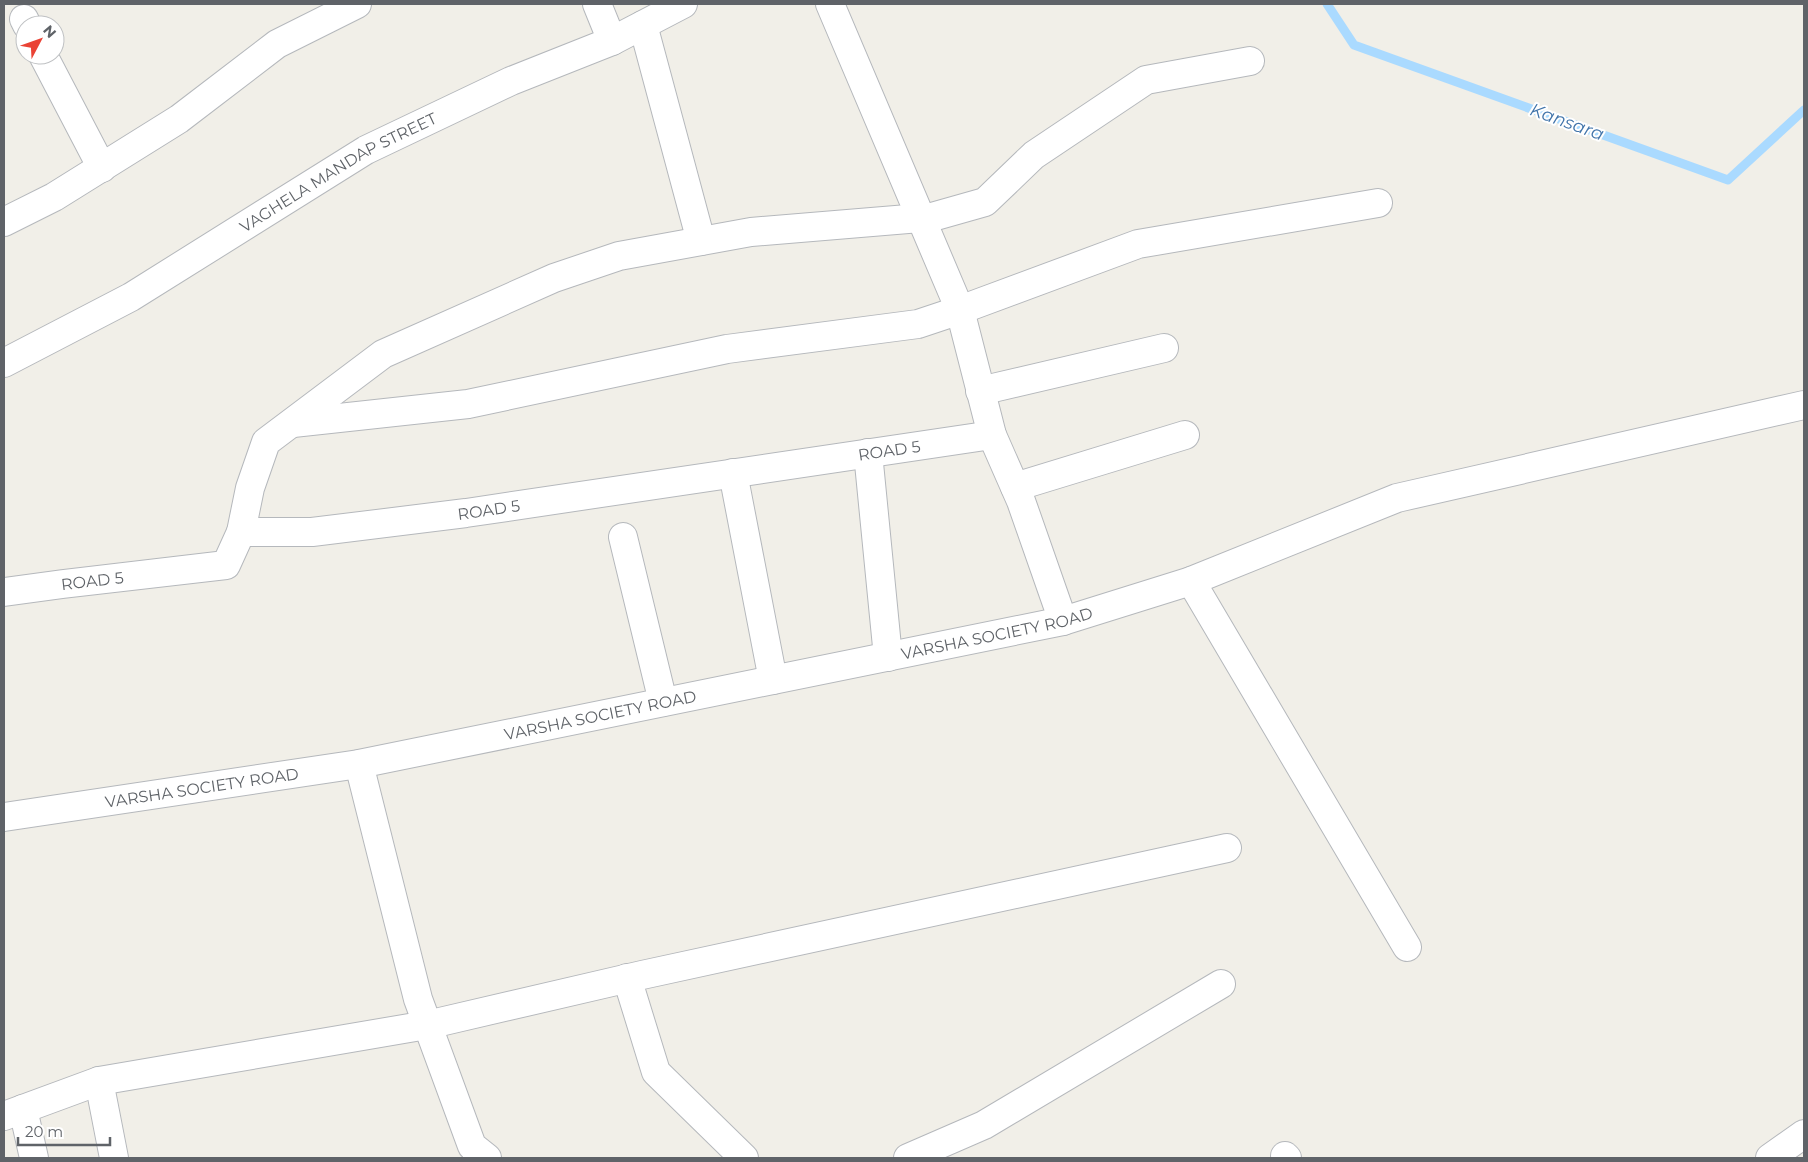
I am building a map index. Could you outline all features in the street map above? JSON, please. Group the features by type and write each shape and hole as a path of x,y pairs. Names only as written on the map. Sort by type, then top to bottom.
{"street":[{"path":"4,222 54,197 179,119 277,44 357,4"},
{"path":"597,4 612,41"},
{"name":"VAGHELA MANDAP STREET","path":"4,363 131,297 366,150 511,81 612,41 683,4"},
{"path":"830,4 960,310 992,435 1014,487 1063,621"},
{"path":"643,25 701,241"},
{"path":"241,532 250,488 266,442 383,354 554,278 619,256 751,232 932,217 985,202 1034,155 1146,80 1250,61"},
{"path":"48,65 102,168"},
{"path":"292,423 468,404 728,350 918,324 1138,244 1378,203"},
{"path":"980,391 1164,348"},
{"name":"VARSHA SOCIETY ROAD","path":"4,817 359,764 1063,621 1191,581 1397,498 1804,405"},
{"name":"ROAD 5","path":"4,592 226,565 241,532 321,531 466,513 992,435"},
{"path":"1014,487 1185,435"},
{"path":"868,453 888,656"},
{"path":"733,473 773,680"},
{"path":"623,537 663,702"},
{"path":"1191,581 1407,946"},
{"path":"359,764 418,999 472,1146 487,1158"},
{"path":"34,1158 13,1112 99,1081 427,1025 627,978 1227,848"},
{"path":"627,978 656,1072 744,1158"},
{"path":"908,1158 984,1125 1221,984"},
{"path":"99,1081 114,1158"},
{"path":"1770,1158 1804,1134"}],"waterway":[{"name":"Kansara","path":"1327,4 1354,45 1728,180 1804,110"}]}
